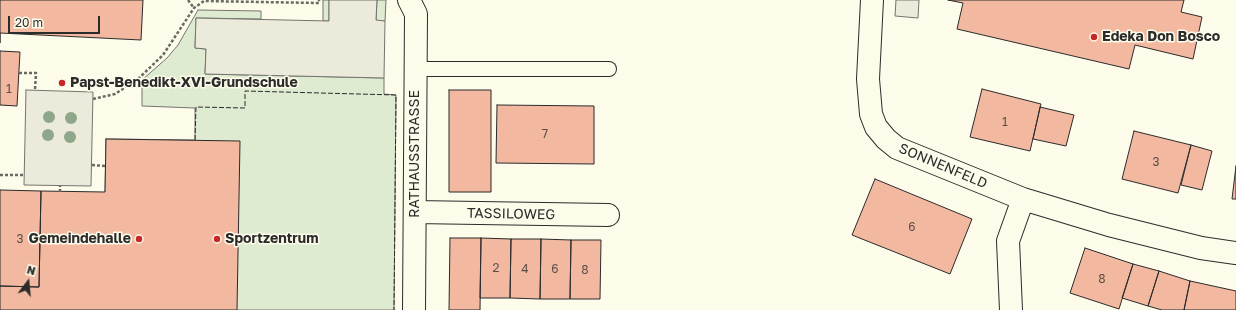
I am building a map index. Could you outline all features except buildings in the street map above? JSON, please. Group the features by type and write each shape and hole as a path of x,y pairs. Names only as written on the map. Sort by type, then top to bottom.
{"street":[{"name":"RATHAUSSTRASSE","path":"409,0 416,14 414,310"},
{"name":"SONNENFELD","path":"872,0 868,79 871,114 876,127 886,139 897,148 1023,199 1109,225 1201,248 1236,253"},
{"path":"1011,310 1008,241 1023,199"},
{"name":"TASSILOWEG","path":"415,212 608,215"}],"lane":[{"path":"416,68 609,69"}],"path":[{"path":"188,0 194,8"},
{"path":"93,99 115,94 138,79 163,55 194,8 204,2 319,2 319,0"},
{"path":"19,73 36,73 35,90"},
{"path":"92,165 105,166"},
{"path":"0,175 24,175"},
{"path":"60,186 60,192"}],"green space":[{"path":"323,0 329,0 329,21 323,21"},
{"path":"377,0 386,0 385,21 376,21"},
{"name":"Sportzentrum","path":"198,10 261,11 261,19 196,18 195,48 206,49 205,74 384,78 384,94 396,95 394,310 0,310 105,192 106,139 195,140 195,108 142,106 142,80 167,58 178,45"}],"shaded area":[{"path":"329,0 377,0 376,20 385,21 384,78 205,74 206,49 195,48 196,18 329,21"},
{"path":"896,0 919,0 918,18 895,16"},
{"path":"26,90 93,92 91,186 24,185"}],"fence":[{"path":"195,140 196,107 245,108 245,91 396,95 394,310"}],"place":[{"name":"Edeka Don Bosco","path":"1094,37"},
{"name":"Papst-Benedikt-XVI-Grundschule","path":"62,83"},
{"name":"Gemeindehalle","path":"139,239"},
{"name":"Sportzentrum","path":"217,239"}]}
